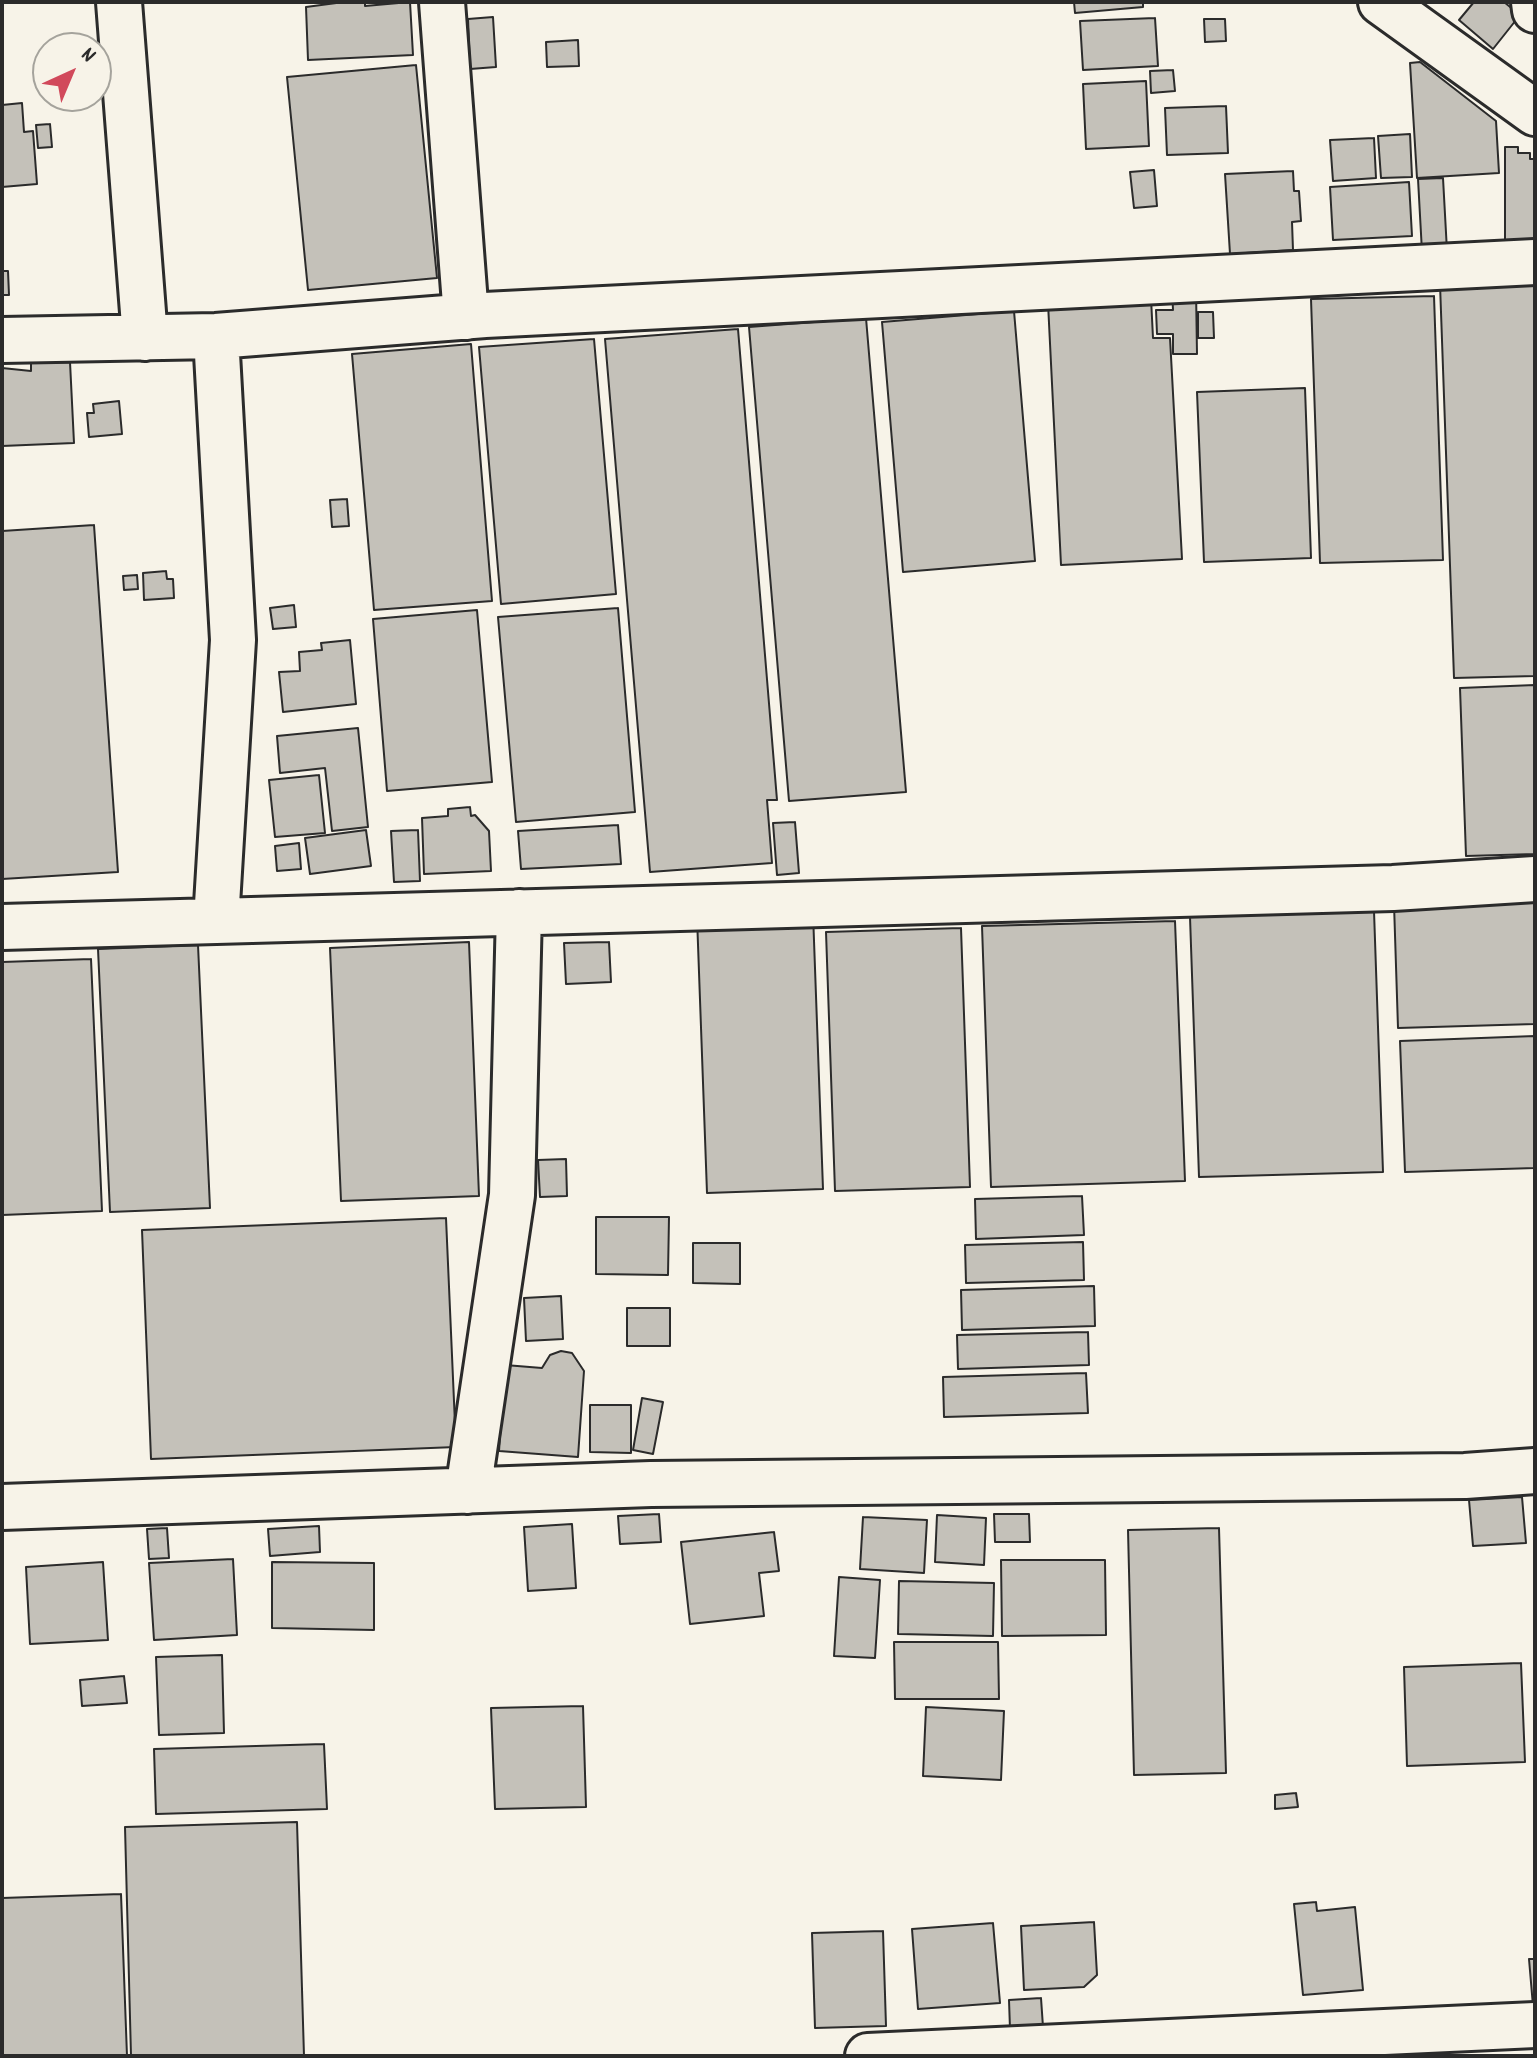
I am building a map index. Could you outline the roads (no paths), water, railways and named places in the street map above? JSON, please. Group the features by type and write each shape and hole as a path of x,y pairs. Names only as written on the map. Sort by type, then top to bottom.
{"street":[{"path":"119,2 145,338"},
{"path":"442,2 466,317"},
{"path":"1381,2 1535,113"},
{"path":"1534,2 1535,10"},
{"path":"2,340 216,336 466,317 1535,262"},
{"path":"216,336 233,640 216,921"},
{"path":"2,927 1393,888 1535,879"},
{"path":"468,1491 512,1195 519,912"},
{"path":"2,1507 651,1484 1465,1476 1535,1471"},
{"path":"868,2056 1535,2025"}]}
